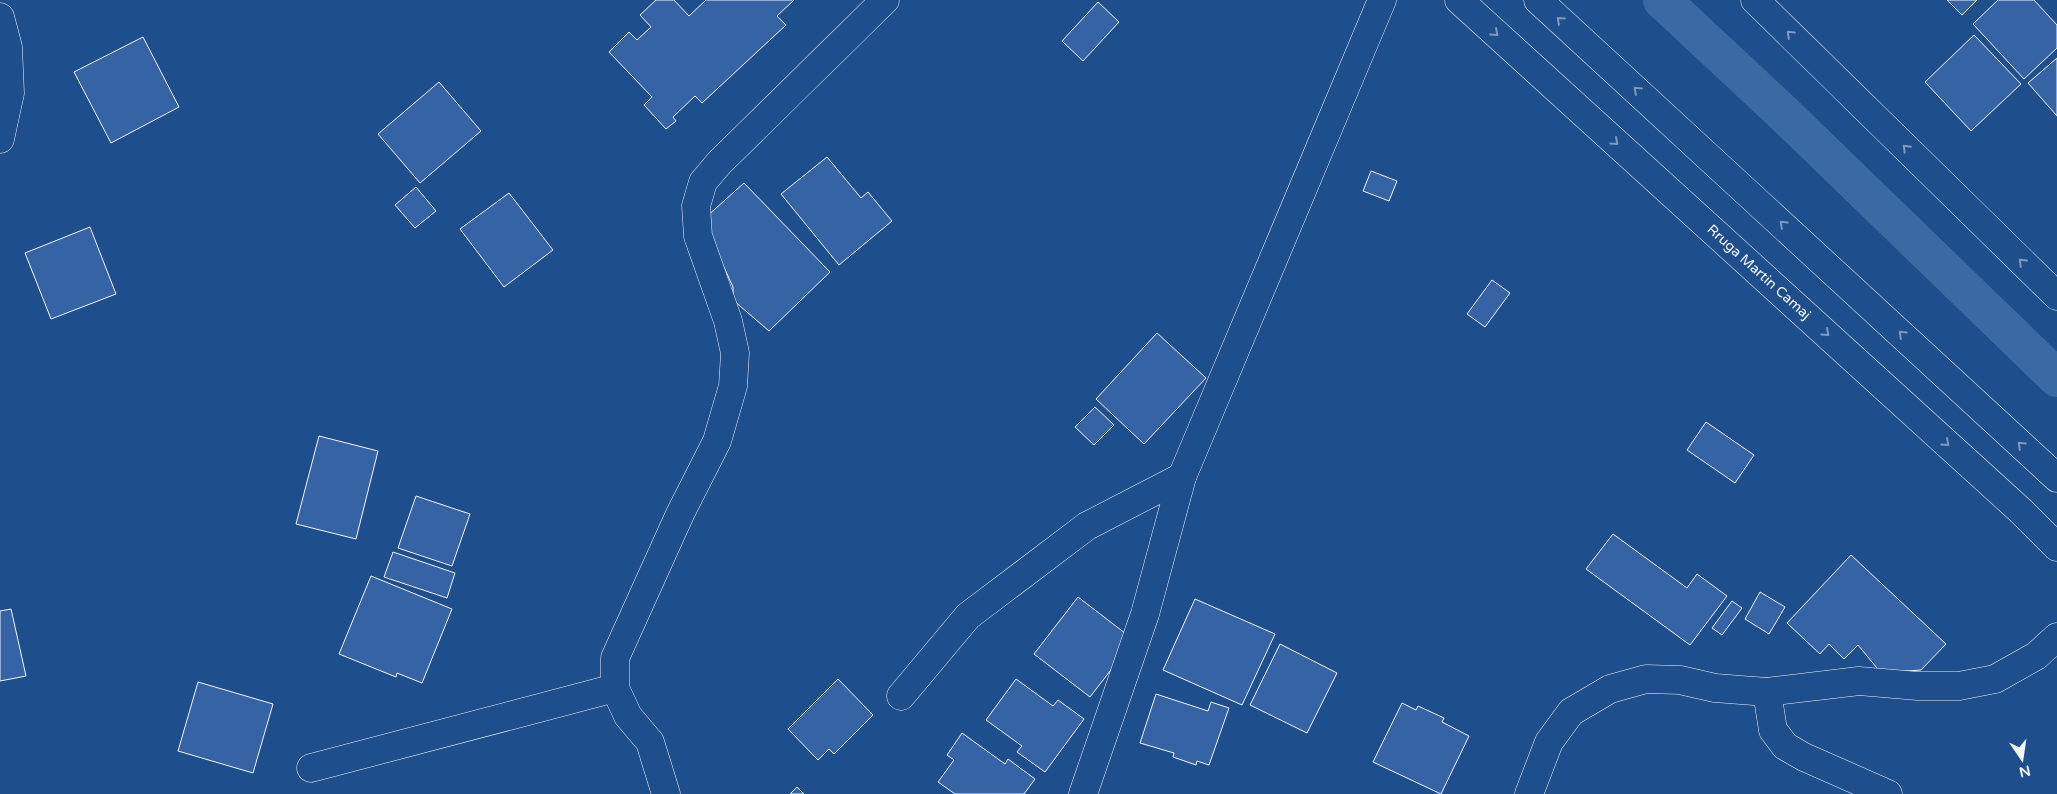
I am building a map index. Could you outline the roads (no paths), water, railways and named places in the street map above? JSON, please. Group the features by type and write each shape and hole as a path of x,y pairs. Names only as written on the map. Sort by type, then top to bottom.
{"main road":[{"path":"666,794 650,742 628,716 614,688 615,658 680,514 718,441 733,386 735,353 728,321 698,236 696,206 702,182 885,0"},
{"path":"1083,794 1145,614 1182,477 1382,0"},
{"name":"Rruga Martin Camaj","path":"1458,0 2014,504 2057,547"},
{"path":"1538,0 2057,478"},
{"path":"1756,0 2057,296"},
{"path":"0,17 8,47 10,93 0,139"},
{"path":"902,696 968,616 1087,526 1182,477"},
{"path":"1529,794 1549,742 1571,712 1610,689 1646,680 1680,680 1715,688 1767,692 1860,681 1918,686 1959,686 1995,679 2036,656 2057,637"},
{"path":"311,768 614,688"},
{"path":"1767,692 1773,730 1785,746 1804,757 1888,794"}],"waterway":[{"path":"1662,0 1781,111 2057,378"}]}
